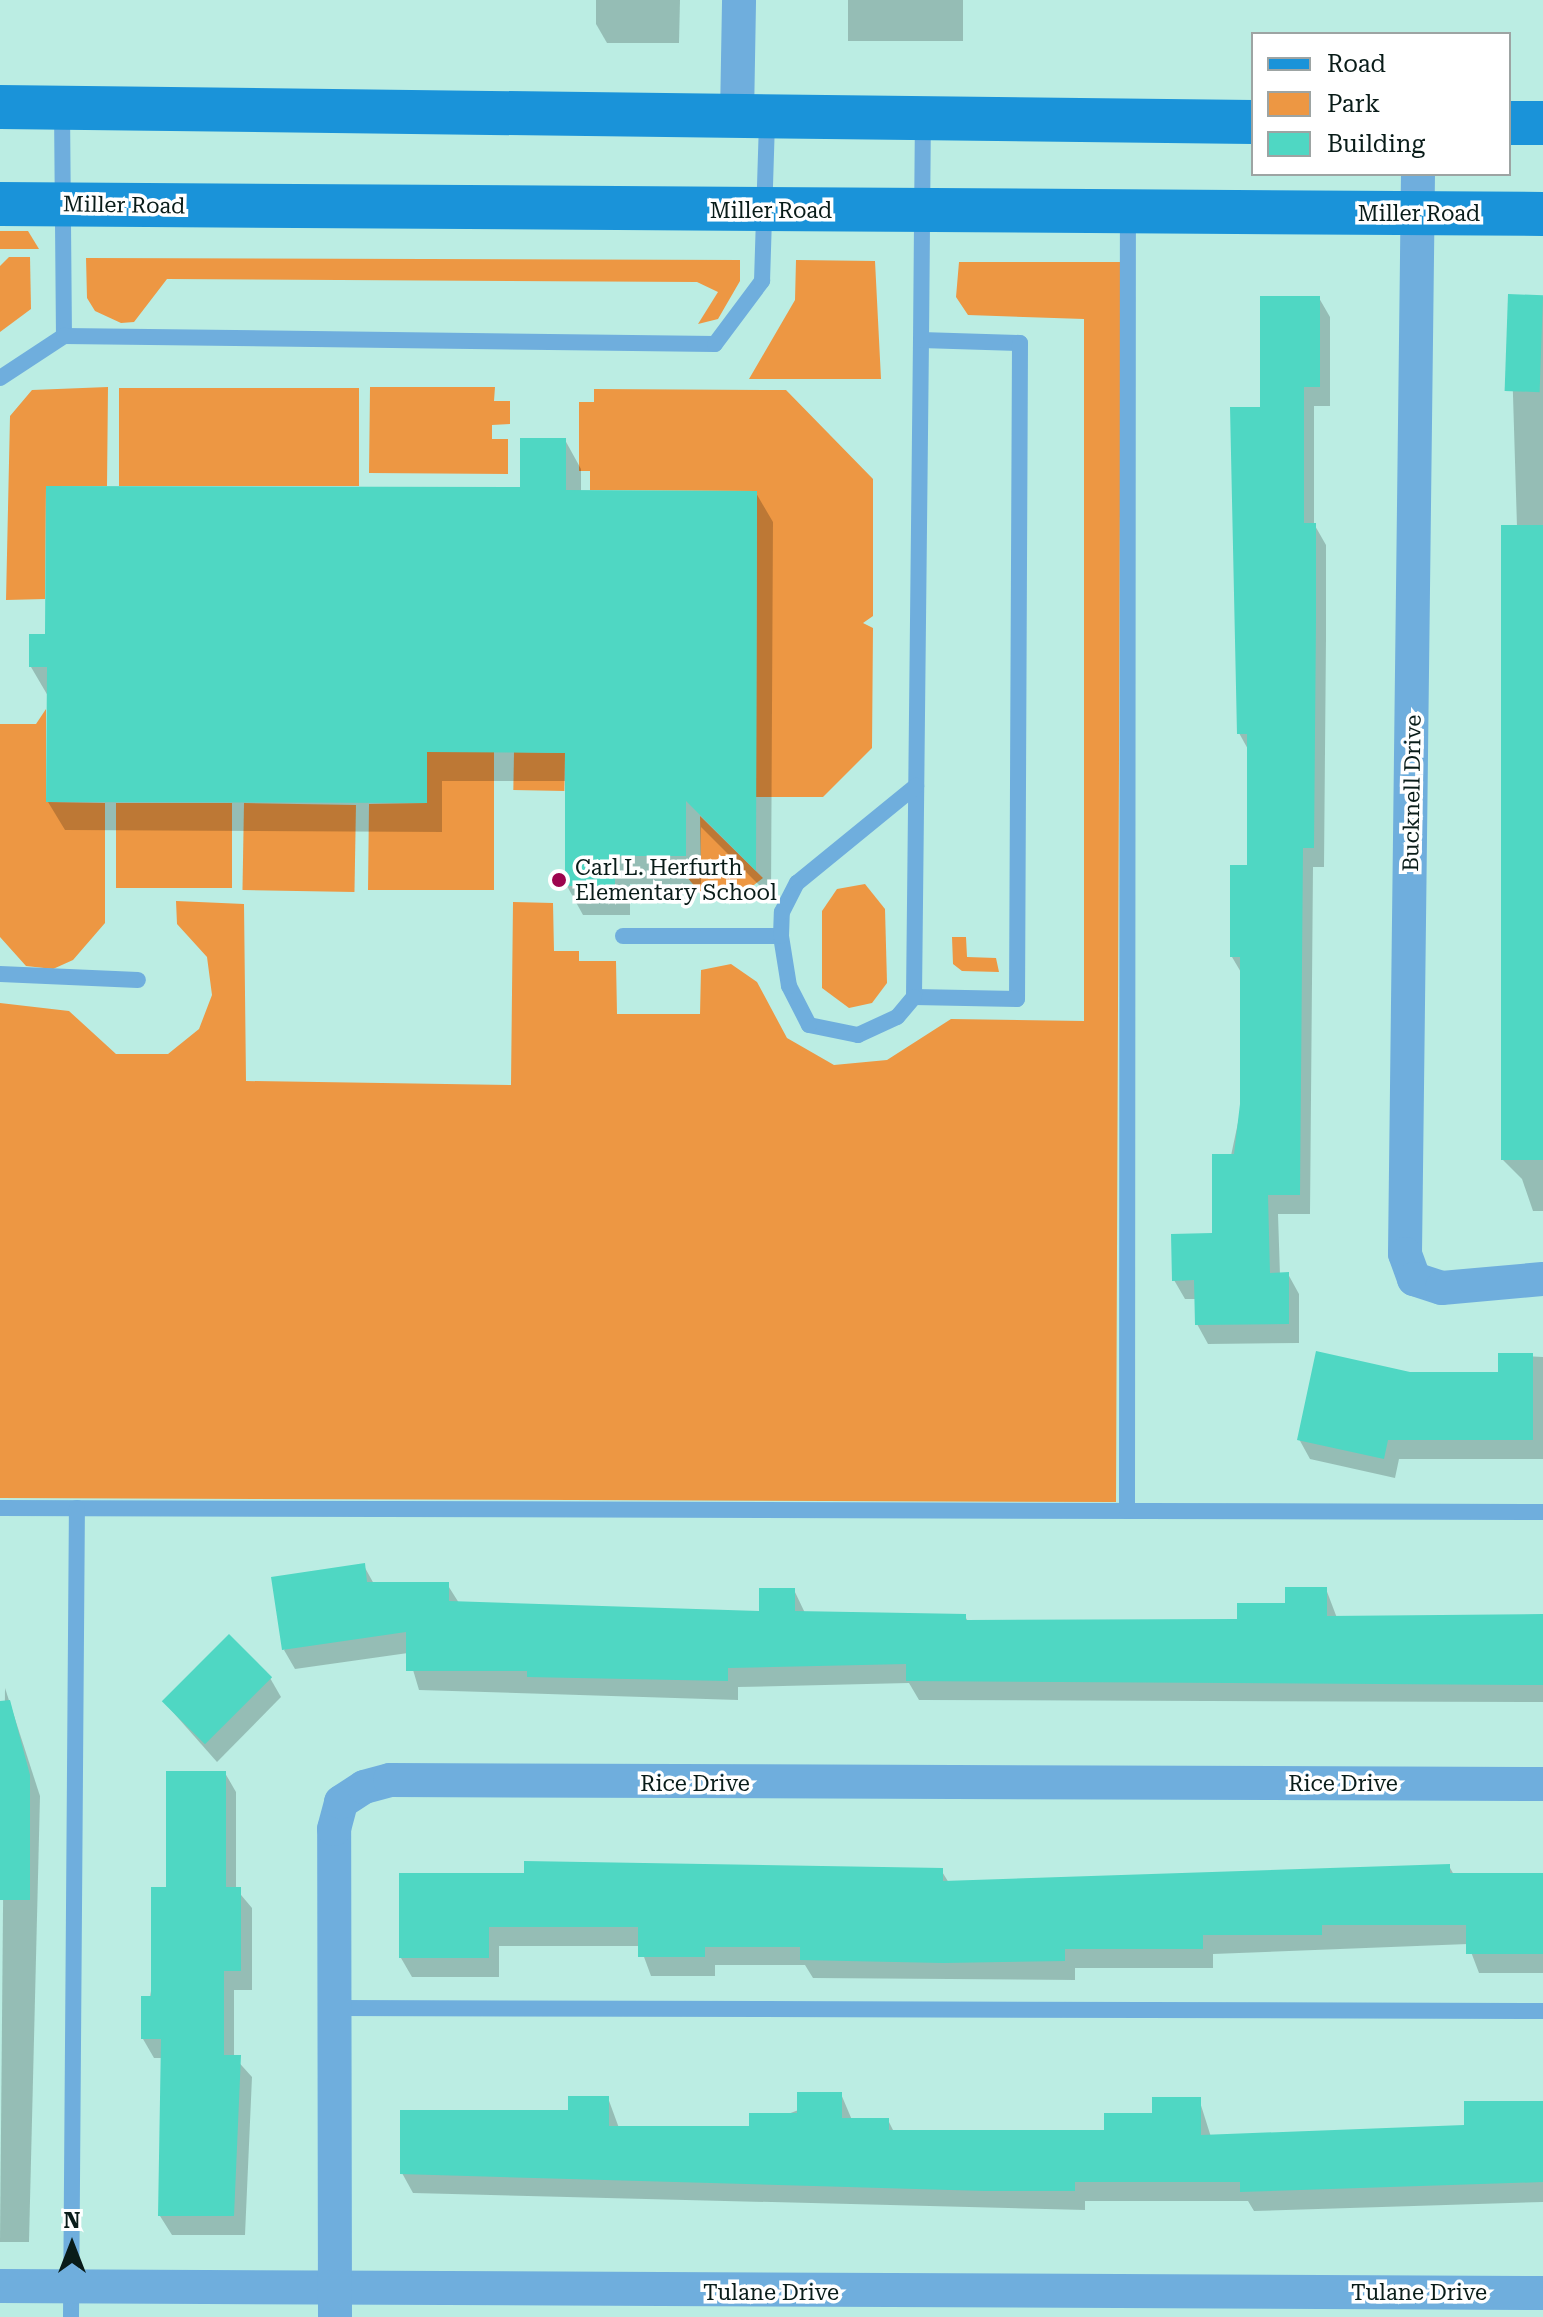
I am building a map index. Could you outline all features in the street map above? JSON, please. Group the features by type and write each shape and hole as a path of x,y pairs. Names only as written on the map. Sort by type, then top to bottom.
{"main road":[{"path":"0,107 923,121 1251,122"},
{"path":"1511,123 1543,123"},
{"name":"Miller Road","path":"0,204 1128,213 1418,194 1543,214"}],"street":[{"path":"739,0 752,118"},
{"name":"Bucknell Drive","path":"1418,194 1405,1254 1414,1279 1442,1288 1543,1279"},
{"name":"Rice Drive","path":"335,2304 334,1829 341,1802 390,1780 1543,1784"},
{"name":"Tulane Drive","path":"0,2286 71,2302 335,2304 1543,2293"}],"lane":[{"path":"62,108 64,336"},
{"path":"0,378 64,336 715,344 762,281 764,211 752,118"},
{"path":"916,786 797,883 782,912 781,936 789,986 809,1025 858,1035 897,1017 914,997 923,121"},
{"path":"1127,1511 1128,213"},
{"path":"914,997 1017,999 1020,343 921,340"},
{"path":"623,936 781,936"},
{"path":"0,974 138,980"},
{"path":"0,1508 1543,1512"},
{"path":"71,2302 77,1508"},
{"path":"335,2008 1543,2011"}],"green space":[{"path":"0,231 28,231 39,249 0,249"},
{"path":"9,257 30,257 31,309 0,332 0,266"},
{"path":"86,258 740,260 740,281 718,319 698,324 718,292 697,282 167,279 134,322 121,323 95,311 87,298"},
{"path":"796,260 875,261 881,379 749,379 795,300"},
{"path":"959,262 1121,262 1116,1502 0,1498 0,1003 69,1011 116,1054 168,1054 199,1029 212,995 207,957 177,924 176,901 244,904 246,1081 511,1085 513,902 553,903 554,951 579,951 579,961 616,961 617,1014 700,1014 701,970 731,964 757,982 787,1038 834,1065 887,1060 951,1019 1084,1021 1084,319 968,315 956,297"},
{"path":"108,387 107,486 46,486 45,599 6,600 10,416 32,390"},
{"path":"370,387 495,387 494,401 510,401 510,424 492,425 492,439 508,439 508,474 369,473"},
{"path":"119,388 359,388 359,486 119,486"},
{"path":"594,389 786,390 873,479 873,616 863,623 873,628 872,748 823,797 714,797 756,786 757,491 590,490 590,471 579,471 579,402 594,402"},
{"path":"46,709 46,802 105,803 105,923 73,960 53,969 26,966 0,937 0,724 36,724"},
{"path":"427,752 494,752 494,890 368,890 369,804 427,803"},
{"path":"514,752 565,753 564,791 513,790"},
{"path":"116,803 232,803 232,888 116,888"},
{"path":"244,803 356,805 354,892 242,890"},
{"path":"700,816 763,878 733,901 703,896 686,876 701,871"},
{"path":"865,884 885,909 887,983 872,1003 849,1008 822,988 822,911 837,889"},
{"path":"952,937 966,937 967,957 996,958 999,972 962,971 953,964"}],"building":[{"path":"1508,294 1543,295 1540,392 1505,391"},
{"path":"1260,296 1320,296 1320,387 1304,387 1304,523 1316,523 1316,618 1314,848 1303,848 1300,1195 1268,1195 1270,1273 1289,1272 1289,1324 1195,1325 1194,1280 1172,1281 1171,1234 1212,1233 1212,1154 1234,1154 1240,1104 1240,957 1230,957 1230,865 1247,865 1247,734 1237,734 1230,407 1260,407"},
{"name":"Carl L. Herfurth Elementary School","path":"520,438 566,438 566,490 757,491 756,871 686,801 686,856 615,856 615,886 565,886 565,753 427,752 427,803 46,802 47,667 29,667 29,634 45,634 46,486 520,487"},
{"path":"1501,525 1543,525 1543,1160 1501,1160"},
{"path":"1316,1351 1410,1372 1498,1372 1498,1353 1533,1353 1533,1440 1388,1440 1384,1459 1297,1440"},
{"path":"365,1563 367,1582 449,1582 449,1601 759,1611 759,1588 795,1588 795,1611 966,1614 966,1620 1237,1619 1237,1603 1285,1603 1285,1587 1327,1587 1327,1616 1543,1614 1543,1685 906,1681 906,1664 728,1668 728,1681 527,1677 527,1671 406,1671 406,1632 282,1650 271,1577"},
{"path":"229,1634 272,1677 205,1744 162,1701"},
{"path":"10,1700 30,1775 30,1900 0,1900 0,1701"},
{"path":"166,1771 226,1771 226,1887 241,1887 241,1971 224,1971 224,2055 241,2055 234,2216 158,2216 161,2039 141,2039 141,1996 151,1996 151,1887 166,1887"},
{"path":"524,1861 943,1868 943,1881 1450,1864 1450,1873 1543,1873 1543,1954 1466,1954 1466,1925 1322,1925 1322,1935 1203,1935 1203,1949 1065,1949 1065,1961 943,1963 800,1960 800,1947 705,1947 705,1957 638,1957 638,1927 489,1927 489,1958 399,1958 399,1873 524,1873"},
{"path":"797,2092 842,2092 842,2118 889,2118 889,2130 1104,2130 1104,2113 1152,2113 1152,2097 1201,2097 1201,2135 1464,2125 1464,2101 1543,2101 1543,2182 1240,2192 1240,2182 1075,2182 1075,2191 985,2191 400,2174 400,2110 568,2110 568,2096 609,2096 609,2126 749,2126 749,2113 797,2113"}],"place":[{"name":"Carl L. Herfurth Elementary School","path":"559,880"}]}
